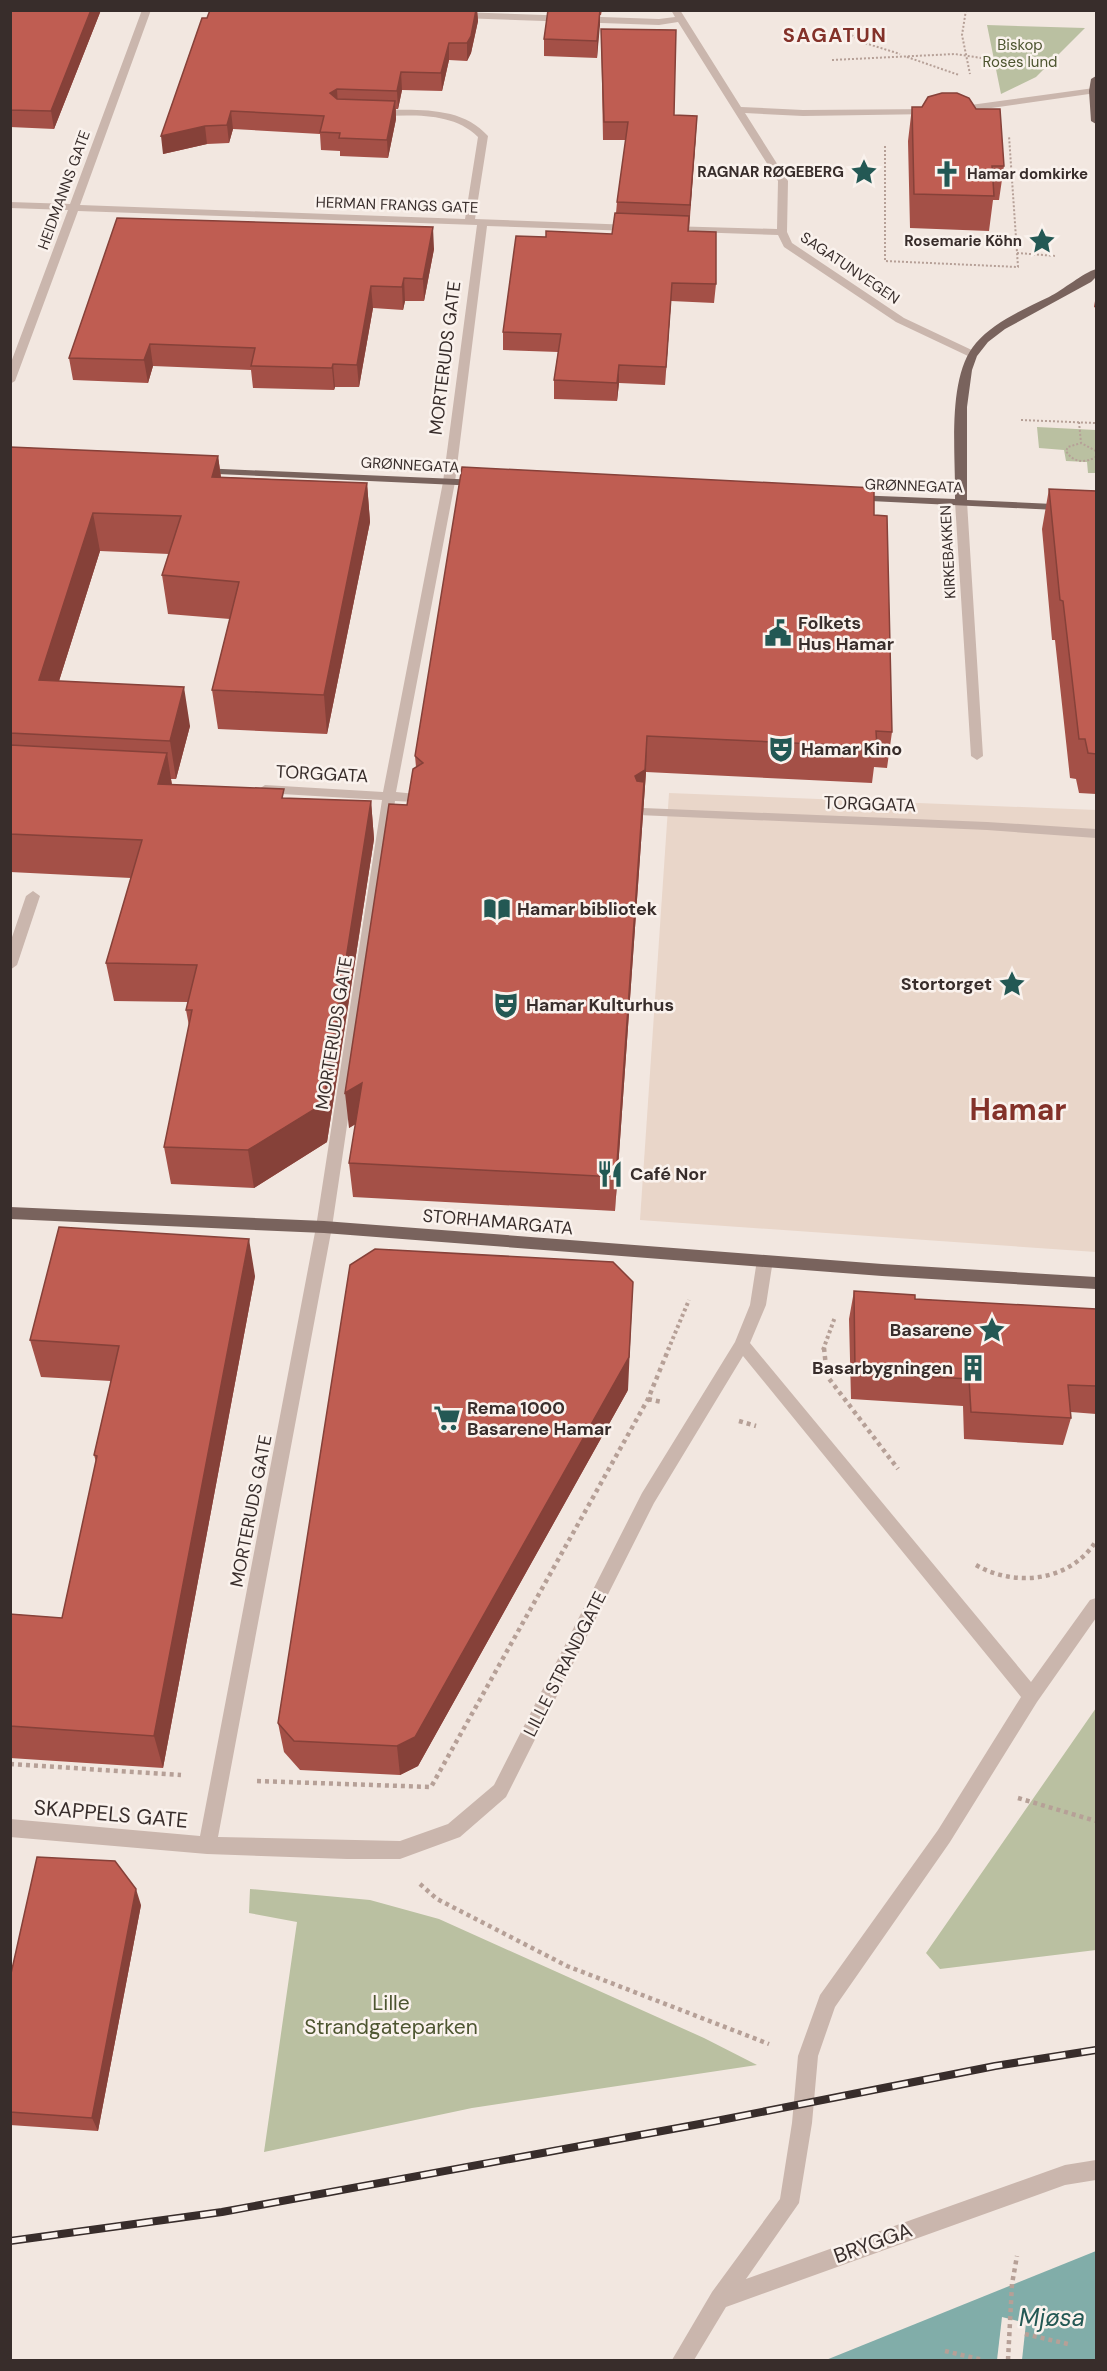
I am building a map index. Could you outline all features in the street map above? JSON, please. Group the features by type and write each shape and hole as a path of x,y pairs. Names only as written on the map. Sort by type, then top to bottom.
{"main road":[{"path":"1096,80 1094,91 1096,121"},
{"path":"972,354 990,335 1096,272"},
{"name":"KIRKEBAKKEN","path":"961,502 963,397 965,375 972,354"},
{"name":"GRØNNEGATA","path":"188,470 495,484"},
{"name":"GRØNNEGATA","path":"847,498 1096,508"},
{"name":"STORHAMARGATA","path":"10,1213 324,1227 1096,1283"}],"street":[{"name":"HEIDMANNS GATE","path":"10,381 147,10"},
{"path":"447,15 659,22 678,15"},
{"name":"SAGATUNVEGEN","path":"678,15 783,181 782,232 788,245 900,320 972,354"},
{"path":"737,110 951,111 1094,91"},
{"path":"371,113 435,115 472,123 483,136 469,223"},
{"name":"HERMAN FRANGS GATE","path":"10,205 482,224 644,228"},
{"name":"MORTERUDS GATE","path":"207,1845 324,1227 389,795 449,482 482,224"},
{"path":"655,229 782,232"},
{"name":"KIRKEBAKKEN","path":"961,502 977,756"},
{"name":"TORGGATA","path":"247,788 417,798"},
{"name":"TORGGATA","path":"643,812 987,826 1096,834"},
{"path":"10,965 33,896"},
{"name":"LILLE STRANDGATE","path":"207,1845 400,1850 454,1831 500,1791 648,1498 742,1344 758,1305 765,1260"},
{"path":"742,1344 1031,1696"},
{"path":"682,2361 719,2299 789,2203 802,2123 808,2056 827,2002 944,1836 1031,1696 1096,1605"},
{"name":"SKAPPELS GATE","path":"10,1828 207,1845"},
{"name":"BRYGGA","path":"719,2299 1065,2175 1096,2169"}],"path":[{"path":"848,33 865,43 971,78 960,43 960,28 966,10"},
{"path":"832,60 903,55 964,55 1001,57 1029,65"},
{"path":"884,112 885,261 1018,267 1006,103"},
{"path":"1021,420 1096,423"},
{"path":"1079,422 1081,443"},
{"path":"1096,450 1081,443 1068,447 1068,456 1082,462 1096,457"},
{"path":"10,1764 300,1784 431,1786 648,1399 689,1300"},
{"path":"835,1317 823,1350 827,1376 901,1474"},
{"path":"972,1563 980,1569 1019,1578 1044,1577 1070,1569 1096,1541"},
{"path":"1018,1798 1096,1821"},
{"path":"400,1850 402,1868 437,1899 567,1966 766,2043 808,2056"},
{"path":"1008,2361 1012,2284 1017,2256"},
{"path":"1025,2334 1068,2344"},
{"path":"945,2351 983,2361"}],"green space":[{"name":"Biskop Roses lund","path":"987,25 1085,28 1036,77 1001,94"},
{"path":"1037,427 1096,430 1096,473 1088,473 1087,462 1066,461 1064,450 1039,448"},
{"path":"1096,1708 1096,1950 940,1969 926,1953"},
{"name":"Lille Strandgateparken","path":"250,1889 370,1900 439,1919 704,2038 757,2065 472,2108 264,2152 297,1922 249,1913"}],"shaded area":[{"name":"Stortorget","path":"669,793 1096,810 1096,1252 640,1220"}],"water":[{"name":"Mjøsa","path":"1096,2251 1096,2360 826,2360"}],"pier":[{"path":"1002,2317 1026,2323 1022,2360 997,2360"}],"building":[{"path":"10,10 91,10 51,111 10,110"},
{"path":"210,10 476,10 471,36 467,43 449,43 441,73 401,72 397,91 337,89 330,93 337,99 395,101 387,140 339,138 340,133 320,132 324,116 231,111 227,125 205,126 161,136 202,18 207,18"},
{"path":"548,10 600,10 597,41 544,39"},
{"path":"601,29 676,30 674,115 697,116 690,205 617,202 628,122 604,122"},
{"path":"942,93 957,93 969,98 976,109 1000,109 1004,166 992,166 994,196 914,194 912,107 922,107 928,97"},
{"path":"615,213 689,216 688,231 716,232 716,284 672,283 666,367 619,365 617,383 554,380 561,334 503,332 516,236 546,237 546,231 612,234"},
{"path":"117,218 433,227 423,279 404,278 402,287 371,286 357,365 333,364 332,368 251,366 255,348 150,344 144,360 69,358"},
{"path":"10,447 218,456 212,477 367,483 324,695 212,690 239,582 162,575 181,516 93,513 39,680 184,687 170,741 10,733"},
{"name":"Hamar Kulturhus","path":"462,467 874,488 874,515 887,516 892,732 876,731 877,747 647,736 645,770 635,776 637,781 644,782 616,1177 349,1163 362,1083 345,1093 389,804 407,805 413,769 423,763 415,756"},
{"path":"1049,489 1096,491 1096,754 1088,753 1085,739 1079,739 1063,601 1060,600"},
{"path":"10,745 167,753 158,784 284,789 282,798 371,801 323,1104 248,1150 164,1147 192,1010 186,1010 197,965 106,963 142,840 10,834"},
{"path":"59,1227 249,1239 154,1736 10,1726 10,1614 62,1618 97,1456 94,1455 119,1346 30,1340"},
{"path":"375,1249 613,1262 633,1282 629,1357 415,1737 397,1746 294,1741 278,1723 350,1265"},
{"name":"Basarbygningen","path":"854,1291 915,1295 915,1299 1096,1309 1096,1386 1068,1385 1071,1418 971,1412 969,1379 855,1372"},
{"path":"37,1857 115,1861 136,1889 92,2118 10,2112 10,1978"}],"railway":[{"path":"10,2241 222,2212 716,2121 995,2066 1096,2050"}],"place":[{"name":"RAGNAR RØGEBERG","path":"864,172"},
{"name":"Hamar domkirke","path":"947,174"},
{"name":"Rosemarie Köhn","path":"1042,241"},
{"name":"Folkets Hus Hamar","path":"778,633"},
{"name":"Hamar Kino","path":"781,749"},
{"name":"Hamar bibliotek","path":"497,909"},
{"name":"Stortorget","path":"1012,984"},
{"name":"Hamar Kulturhus","path":"506,1005"},
{"name":"Café Nor","path":"610,1174"},
{"name":"Basarene","path":"992,1330"},
{"name":"Basarbygningen","path":"973,1368"},
{"name":"Rema 1000 Basarene Hamar","path":"447,1418"}],"district":[{"name":"SAGATUN","path":"835,35"},
{"name":"Hamar","path":"1018,1109"}]}
